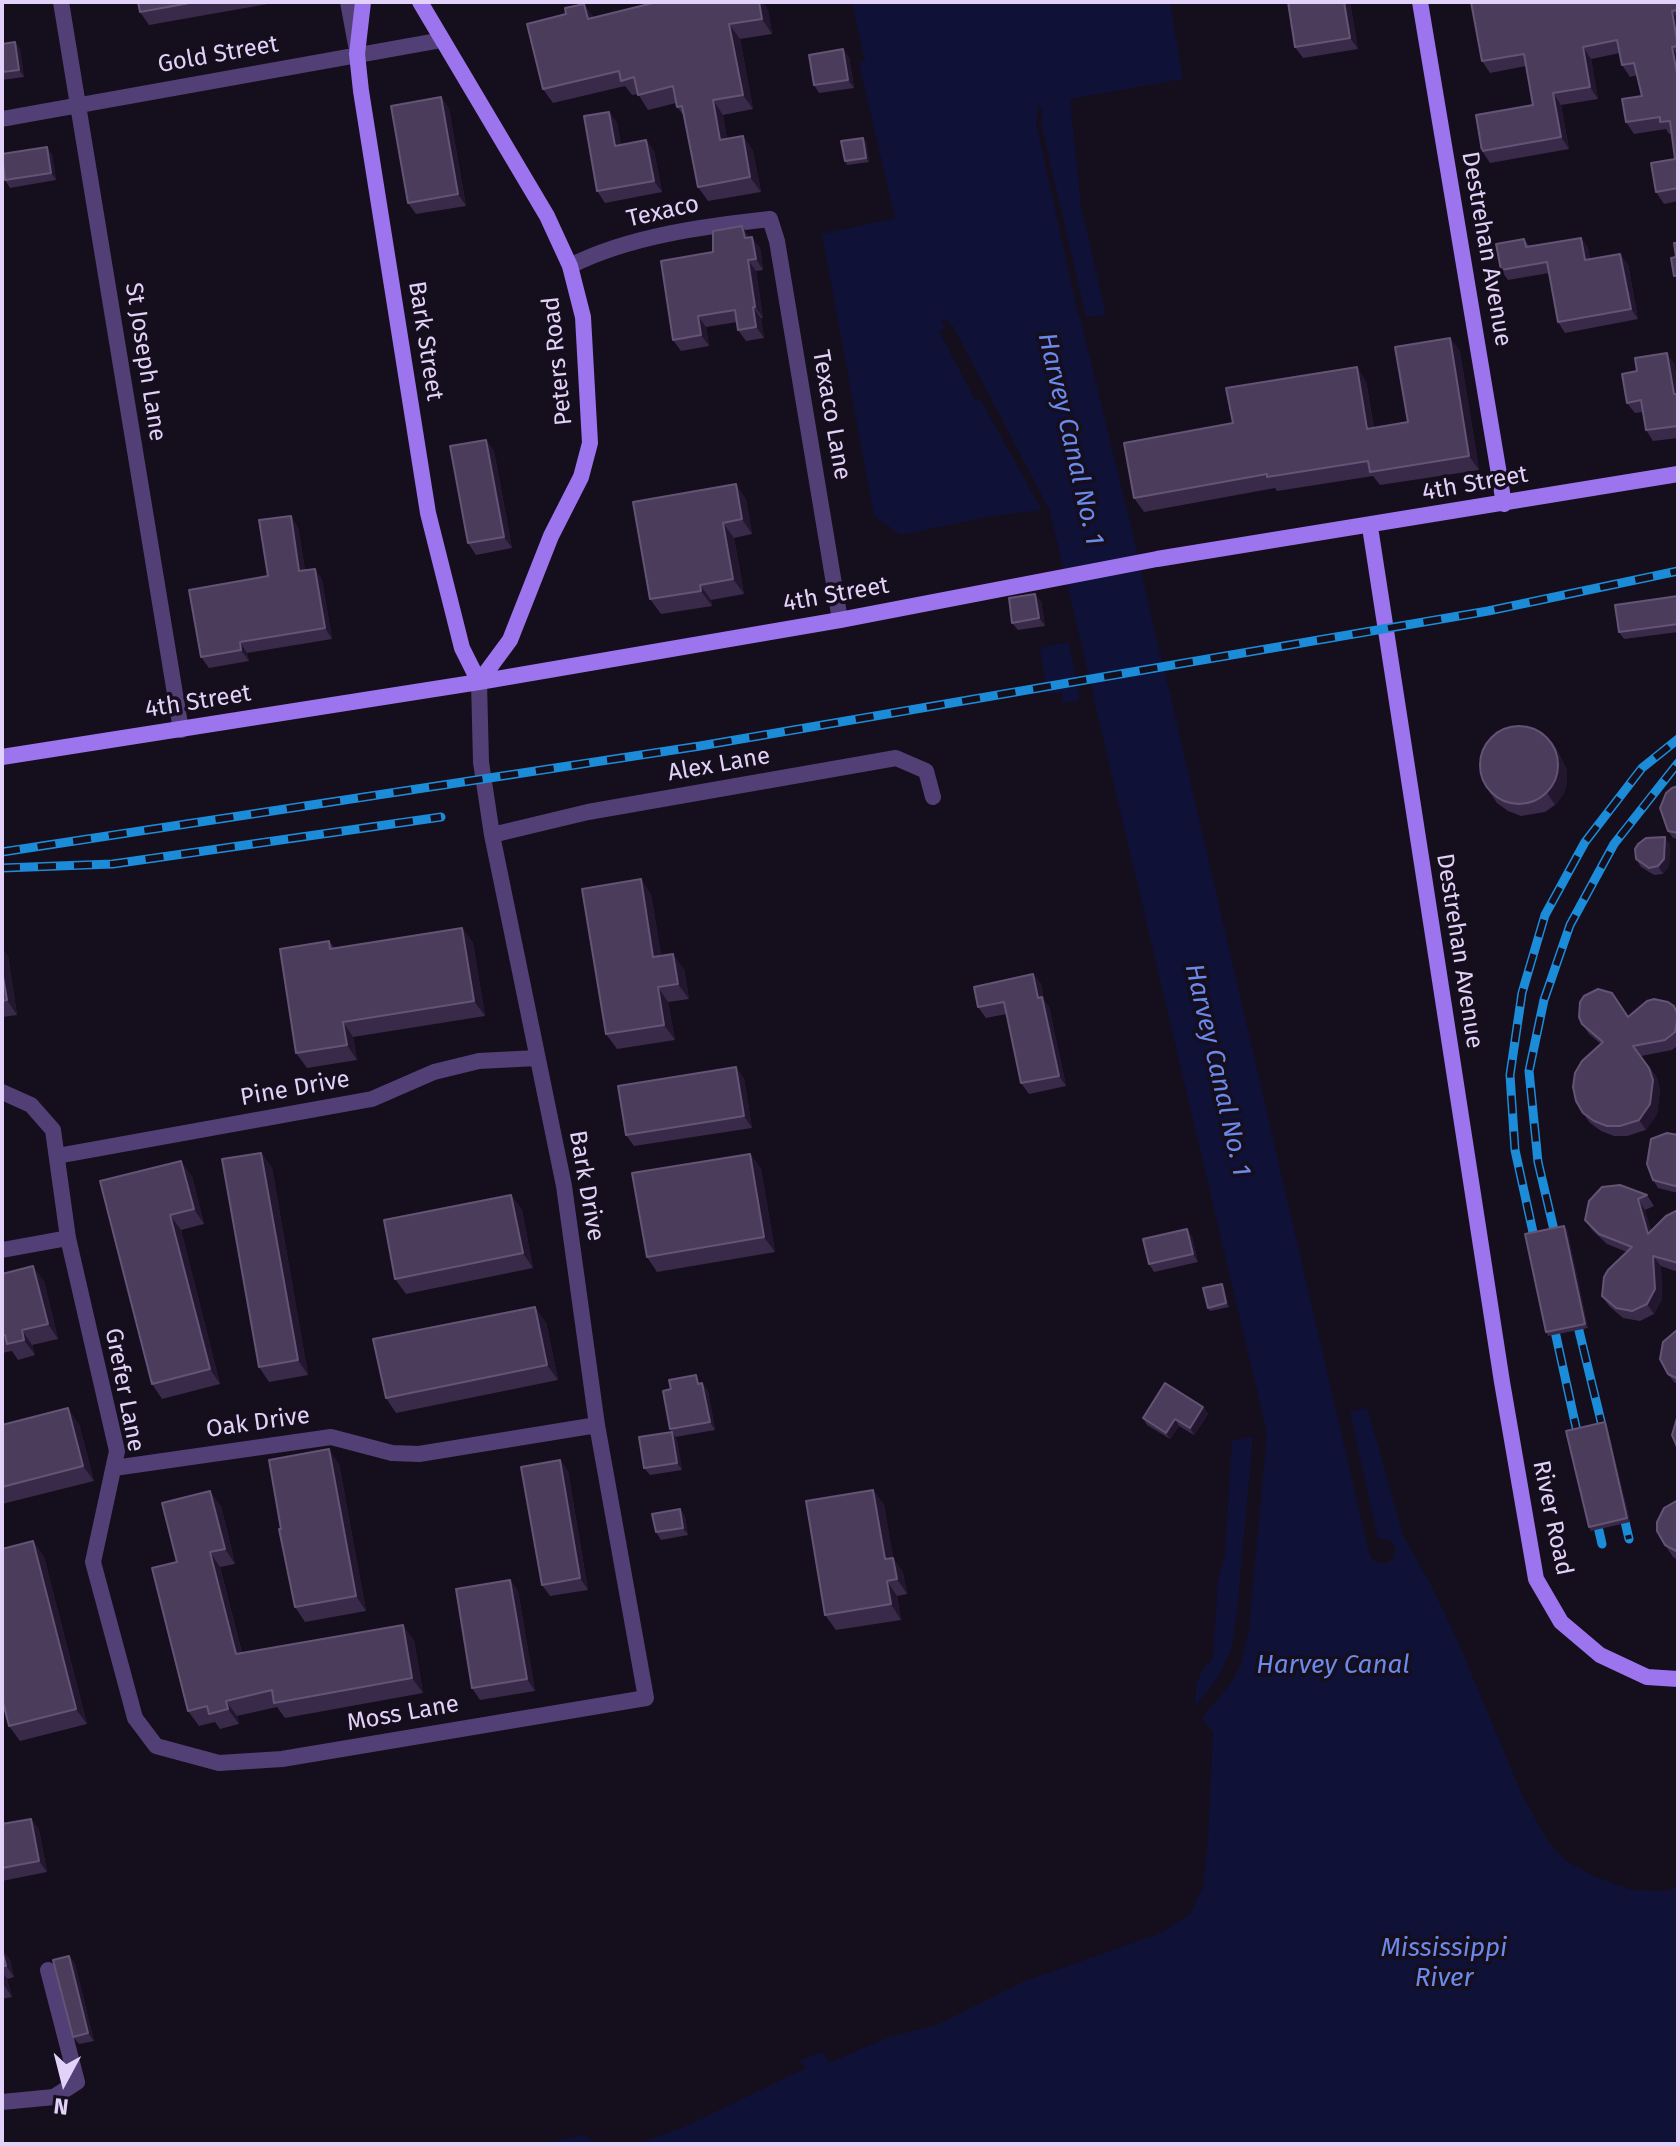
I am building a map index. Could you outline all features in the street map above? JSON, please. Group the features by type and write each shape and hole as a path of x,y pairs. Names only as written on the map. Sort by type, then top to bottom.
{"main road":[{"path":"357,54 363,2"},
{"name":"Peters Road","path":"420,2 547,216 570,266 583,317 590,443 581,477 551,536 510,640 479,682"},
{"name":"Destrehan Avenue","path":"1420,2 1504,504"},
{"name":"Bark Street","path":"357,54 428,513 462,648 479,682"},
{"name":"4th Street","path":"2,757 479,682 840,620 1157,559 1370,527 1678,474"},
{"name":"Destrehan Avenue","path":"1370,527 1502,1382"},
{"name":"River Road","path":"1502,1382 1536,1579 1561,1622 1600,1655 1647,1677 1678,1679"}],"street":[{"name":"St Joseph Lane","path":"61,2 181,730"},
{"name":"Bark Street","path":"348,2 357,54"},
{"name":"Gold Street","path":"2,119 442,40"},
{"name":"Texaco","path":"570,266 599,252 716,225 770,219"},
{"name":"Texaco Lane","path":"770,219 777,241 840,620"},
{"name":"Bark Drive","path":"479,682 481,762 492,835 564,1186 597,1425 646,1698"},
{"name":"Alex Lane","path":"492,835 588,812 896,758 926,771 933,797"},
{"name":"Pine Drive","path":"57,1156 372,1099 434,1072 479,1061 537,1058"},
{"name":"Grefer Lane","path":"2,1092 31,1105 53,1130 68,1238 117,1451 93,1562 135,1718 156,1746 169,1750"},
{"path":"2,1250 68,1238"},
{"name":"Oak Drive","path":"114,1468 331,1437 392,1453 419,1454 597,1425"},
{"name":"Moss Lane","path":"169,1750 219,1763 282,1759 646,1698"},
{"path":"2,2102 54,2097 77,2082 48,1970"}],"water":[{"path":"852,2 1170,2 1183,79 1070,99 1081,206 1106,315 1080,318 1337,1415 1380,1405 1414,1530 1530,1764 1579,1845 1678,1872 1678,2144 542,2144 642,2122 881,2029 1135,1938 1186,1900 1196,1831 1202,1718 1186,1696 1199,1654 1219,1444 1267,1433 1049,509 993,516 901,535 874,516 822,234 895,218 859,63 865,61"},
{"path":"1069,642 1080,700 1063,703 1061,692 1047,694 1040,648"}],"pier":[{"path":"1039,105 1086,317 1079,318 1036,123"},
{"path":"940,319 953,326 1049,509 1094,697 1090,698 1046,514 980,399 975,400 939,331 946,327"},
{"path":"1137,533 1174,689 1170,690 1133,534"},
{"path":"1068,638 1073,641 1084,699 1080,700"},
{"path":"1384,1404 1418,1528 1534,1762 1581,1842 1678,1868 1678,1887 1667,1891 1632,1890 1591,1875 1565,1860 1549,1843 1522,1795 1433,1589 1403,1535 1367,1408"},
{"path":"1350,1412 1378,1538 1390,1540 1396,1549 1392,1560 1384,1564 1373,1560 1369,1553 1337,1415"},
{"path":"1267,1433 1249,1629 1241,1665 1229,1686 1202,1718 1213,1732 1208,1840 1203,1887 1190,1914 1161,1933 1025,1981 937,2025 889,2037 829,2063 821,2049 982,1980 1060,1952 1134,1934 1182,1898 1192,1831 1198,1719 1182,1695 1195,1653 1219,1444 1232,1442 1225,1555 1218,1580 1213,1658 1196,1685 1195,1706 1217,1679 1231,1650 1253,1436"},
{"path":"797,2058 806,2068 684,2127 637,2144 597,2144 583,2135 641,2118"}],"building":[{"path":"138,2 195,2 140,12"},
{"path":"657,2 759,2 762,19 729,24 743,95 713,100 720,140 743,136 750,177 698,187 682,106 677,107 673,86 638,95 634,77 621,81 619,71 543,89 527,24 566,14 565,8 584,4 588,19"},
{"path":"1288,2 1344,2 1350,38 1295,47"},
{"path":"1471,2 1678,2 1678,10 1672,11 1678,46 1672,47 1678,79 1678,188 1656,192 1651,163 1675,159 1670,121 1660,122 1660,117 1626,122 1622,99 1642,96 1634,63 1622,65 1617,40 1583,47 1590,87 1553,93 1561,137 1482,151 1476,115 1533,105 1524,54 1482,61"},
{"path":"15,42 19,70 2,72 2,44"},
{"path":"843,49 848,80 814,85 809,55"},
{"path":"441,97 458,194 408,203 391,106"},
{"path":"609,112 615,146 646,140 654,181 597,191 584,116"},
{"path":"863,138 866,158 845,161 841,141"},
{"path":"47,147 51,173 5,180 2,154"},
{"path":"742,226 745,238 752,237 756,259 748,260 756,327 738,330 735,310 698,316 701,335 673,340 661,261 713,252 713,231"},
{"path":"1581,238 1585,260 1620,254 1631,309 1558,322 1547,262 1501,270 1496,244 1524,239 1526,247"},
{"path":"1674,243 1678,243 1678,275 1674,276 1671,258 1676,257"},
{"path":"1450,338 1469,456 1370,472 1368,461 1267,477 1267,474 1134,498 1124,443 1233,423 1226,388 1357,367 1367,429 1408,422 1395,347"},
{"path":"1667,353 1674,394 1678,394 1678,426 1646,430 1641,400 1627,403 1622,374 1637,371 1635,358"},
{"path":"486,440 504,537 468,543 450,446"},
{"path":"736,484 742,519 723,523 733,579 700,585 701,591 650,599 633,502"},
{"path":"291,516 299,571 315,569 325,628 240,642 241,650 201,657 189,590 268,576 259,520"},
{"path":"1035,594 1039,618 1012,623 1009,598"},
{"path":"1678,596 1678,624 1619,632 1615,605"},
{"path":"1511,726 1527,726 1541,732 1552,743 1558,765 1552,787 1541,798 1527,804 1511,804 1497,798 1486,787 1480,773 1480,757 1486,743 1497,732"},
{"path":"1678,786 1678,833 1668,831 1660,808 1666,793"},
{"path":"1665,837 1664,859 1658,866 1649,868 1636,859 1638,844 1646,838"},
{"path":"641,879 653,957 673,954 678,984 658,987 664,1025 606,1034 582,889"},
{"path":"462,928 474,1001 343,1022 347,1045 296,1053 280,949 329,941 330,949"},
{"path":"2,971 7,1000 2,1001"},
{"path":"1033,974 1038,998 1042,997 1059,1076 1021,1083 1004,1002 978,1007 974,987"},
{"path":"1598,989 1612,993 1628,1017 1654,999 1674,1006 1678,1016 1675,1032 1665,1040 1633,1046 1649,1068 1653,1080 1650,1104 1639,1120 1620,1126 1607,1126 1583,1113 1573,1087 1575,1073 1582,1061 1603,1042 1582,1024 1579,1017 1580,1002 1584,996"},
{"path":"736,1067 744,1116 626,1135 618,1086"},
{"path":"1667,1133 1678,1135 1678,1184 1675,1186 1653,1180 1647,1164 1651,1139"},
{"path":"261,1153 298,1360 259,1367 222,1159"},
{"path":"750,1154 764,1237 647,1257 632,1173"},
{"path":"181,1161 194,1209 170,1215 210,1369 152,1384 100,1181"},
{"path":"1620,1185 1647,1195 1638,1199 1648,1234 1666,1216 1678,1210 1678,1263 1653,1256 1655,1289 1647,1304 1632,1311 1616,1308 1602,1296 1608,1270 1632,1247 1599,1234 1585,1220 1589,1201 1602,1187"},
{"path":"511,1195 523,1253 395,1279 384,1220"},
{"path":"1564,1226 1585,1324 1546,1332 1525,1234"},
{"path":"1187,1229 1193,1254 1149,1264 1143,1239"},
{"path":"33,1266 48,1324 22,1330 24,1340 7,1344 5,1335 2,1335 2,1274"},
{"path":"1222,1284 1226,1303 1208,1308 1203,1288"},
{"path":"535,1307 547,1365 386,1398 373,1339"},
{"path":"1677,1330 1678,1379 1668,1374 1660,1359 1663,1342"},
{"path":"696,1375 698,1384 702,1383 710,1422 670,1429 663,1391 671,1389 669,1380"},
{"path":"1165,1383 1203,1407 1190,1428 1175,1419 1166,1433 1143,1418"},
{"path":"68,1408 83,1466 2,1487 2,1425"},
{"path":"1678,1418 1678,1449 1672,1435"},
{"path":"1605,1422 1627,1518 1589,1527 1566,1431"},
{"path":"672,1432 677,1463 644,1468 639,1437"},
{"path":"329,1449 356,1596 295,1607 269,1460"},
{"path":"560,1460 580,1578 542,1585 521,1467"},
{"path":"873,1490 885,1559 893,1558 897,1579 887,1581 891,1604 825,1615 806,1501"},
{"path":"210,1491 225,1549 210,1552 236,1654 403,1625 412,1678 274,1703 272,1690 226,1701 228,1709 209,1714 207,1706 188,1711 152,1568 177,1562 162,1503"},
{"path":"1678,1500 1678,1552 1665,1545 1657,1531 1657,1522 1664,1508"},
{"path":"680,1509 683,1528 656,1532 652,1514"},
{"path":"33,1541 76,1709 9,1726 2,1698 2,1549"},
{"path":"510,1580 527,1679 472,1688 456,1589"},
{"path":"31,1819 39,1861 2,1868 2,1824"},
{"path":"69,1956 88,2033 73,2037 53,1960"}],"railway":[{"path":"2,852 700,746 1488,611 1678,571"},
{"path":"1538,1255 1515,1150 1510,1075 1522,993 1545,915 1585,842 1642,768 1678,739"},
{"path":"1558,1247 1538,1162 1529,1071 1544,1000 1570,925 1614,844 1678,763"},
{"path":"2,868 113,864 441,817"},
{"path":"1574,1310 1607,1446"},
{"path":"1551,1313 1581,1450"},
{"path":"1620,1500 1629,1539"},
{"path":"1594,1509 1602,1544"}],"water label":[{"name":"Harvey Canal No. 1","path":"1070,439"},
{"name":"Harvey Canal No. 1","path":"1217,1070"},
{"name":"Harvey Canal","path":"1333,1666"},
{"name":"Mississippi River","path":"1444,1964"}]}
